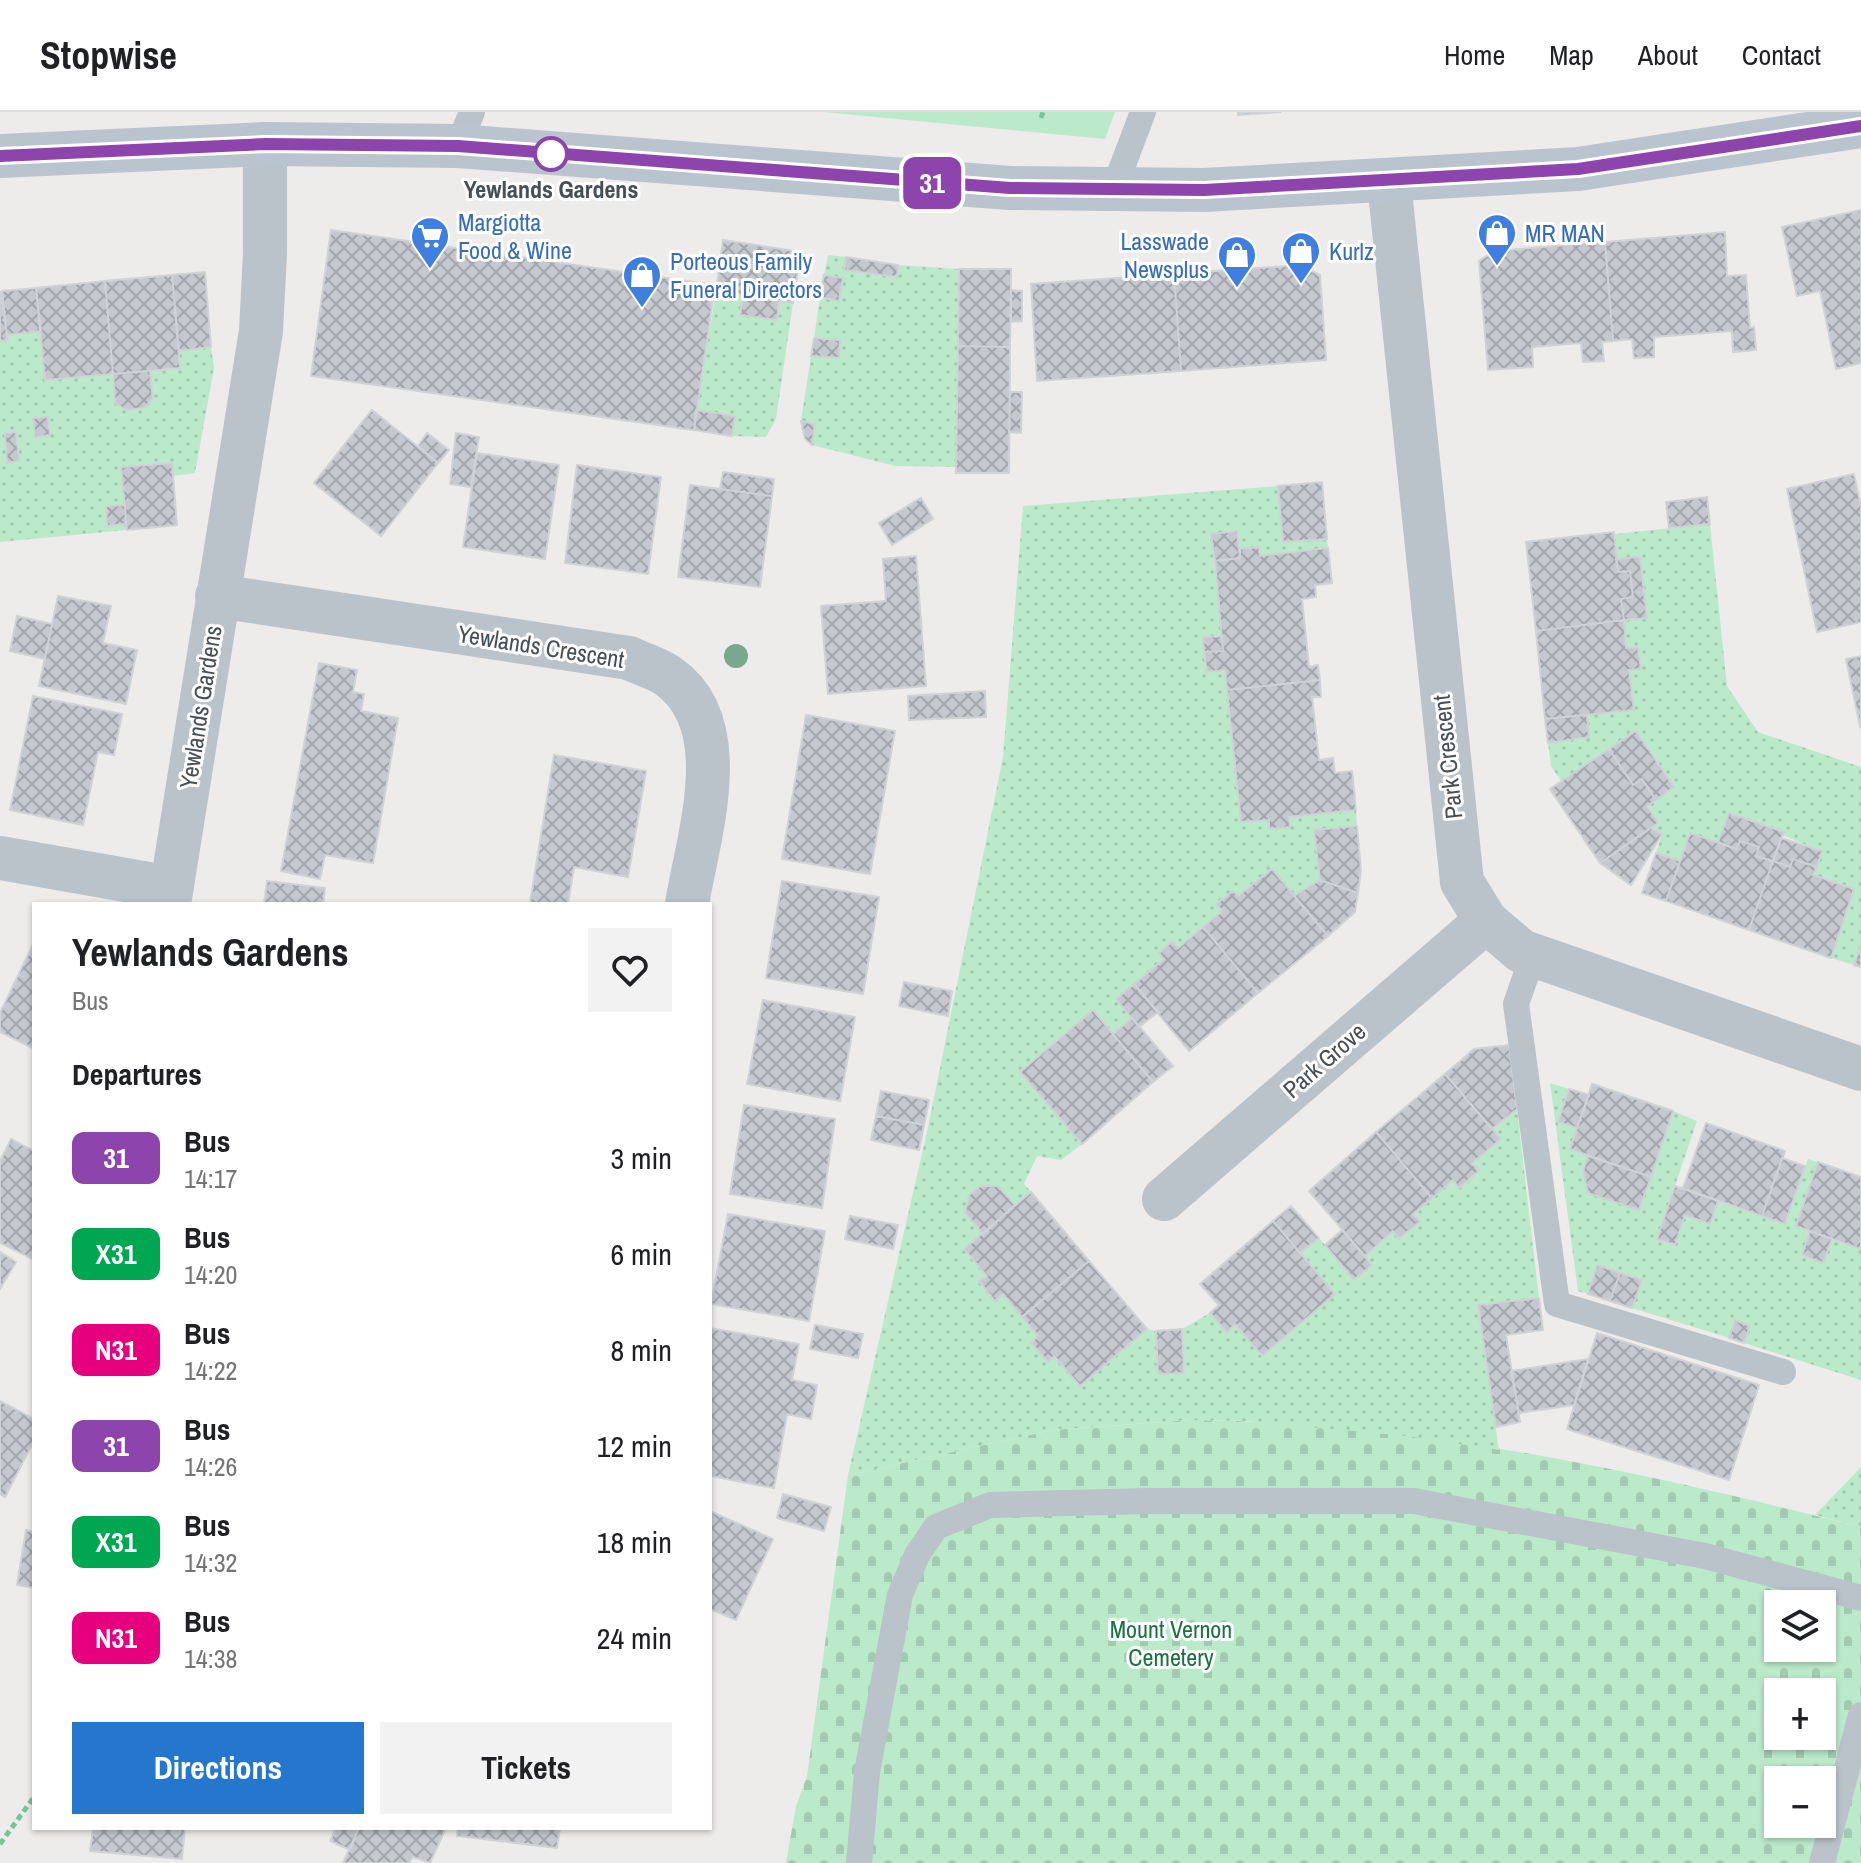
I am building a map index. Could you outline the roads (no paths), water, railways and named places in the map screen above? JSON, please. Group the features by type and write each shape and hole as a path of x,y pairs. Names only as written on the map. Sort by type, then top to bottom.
{"street":[{"path":"0,156 265,144 465,129 828,177 1113,191 1389,182 1578,169 1861,126"},
{"name":"Yewlands Gardens","path":"0,858 170,896 261,331 265,144"},
{"name":"Park Crescent","path":"1389,182 1462,882 1486,921 1521,951 1861,1069"},
{"name":"Yewlands Crescent","path":"217,596 629,658 669,677 699,710 711,759 687,902"},
{"name":"Park Grove","path":"1164,1199 1486,921"}],"lane":[{"path":"1113,191 1143,112"},
{"path":"1533,955 1516,1004 1557,1304 1783,1372"},
{"path":"859,1863 867,1772 900,1595 917,1555 936,1527 990,1505 1146,1501 1414,1501 1705,1556 1861,1598"},
{"path":"1822,1863 1861,1715"}],"place":[{"name":"Yewlands Gardens","path":"551,154"},
{"name":"MR MAN","path":"1497,267"},
{"name":"Margiotta Food & Wine","path":"430,270"},
{"name":"Kurlz","path":"1301,285"},
{"name":"Lasswade Newsplus","path":"1237,289"},
{"name":"Porteous Family Funeral Directors","path":"642,309"}],"park label":[{"name":"Mount Vernon Cemetery","path":"1171,1643"}]}
